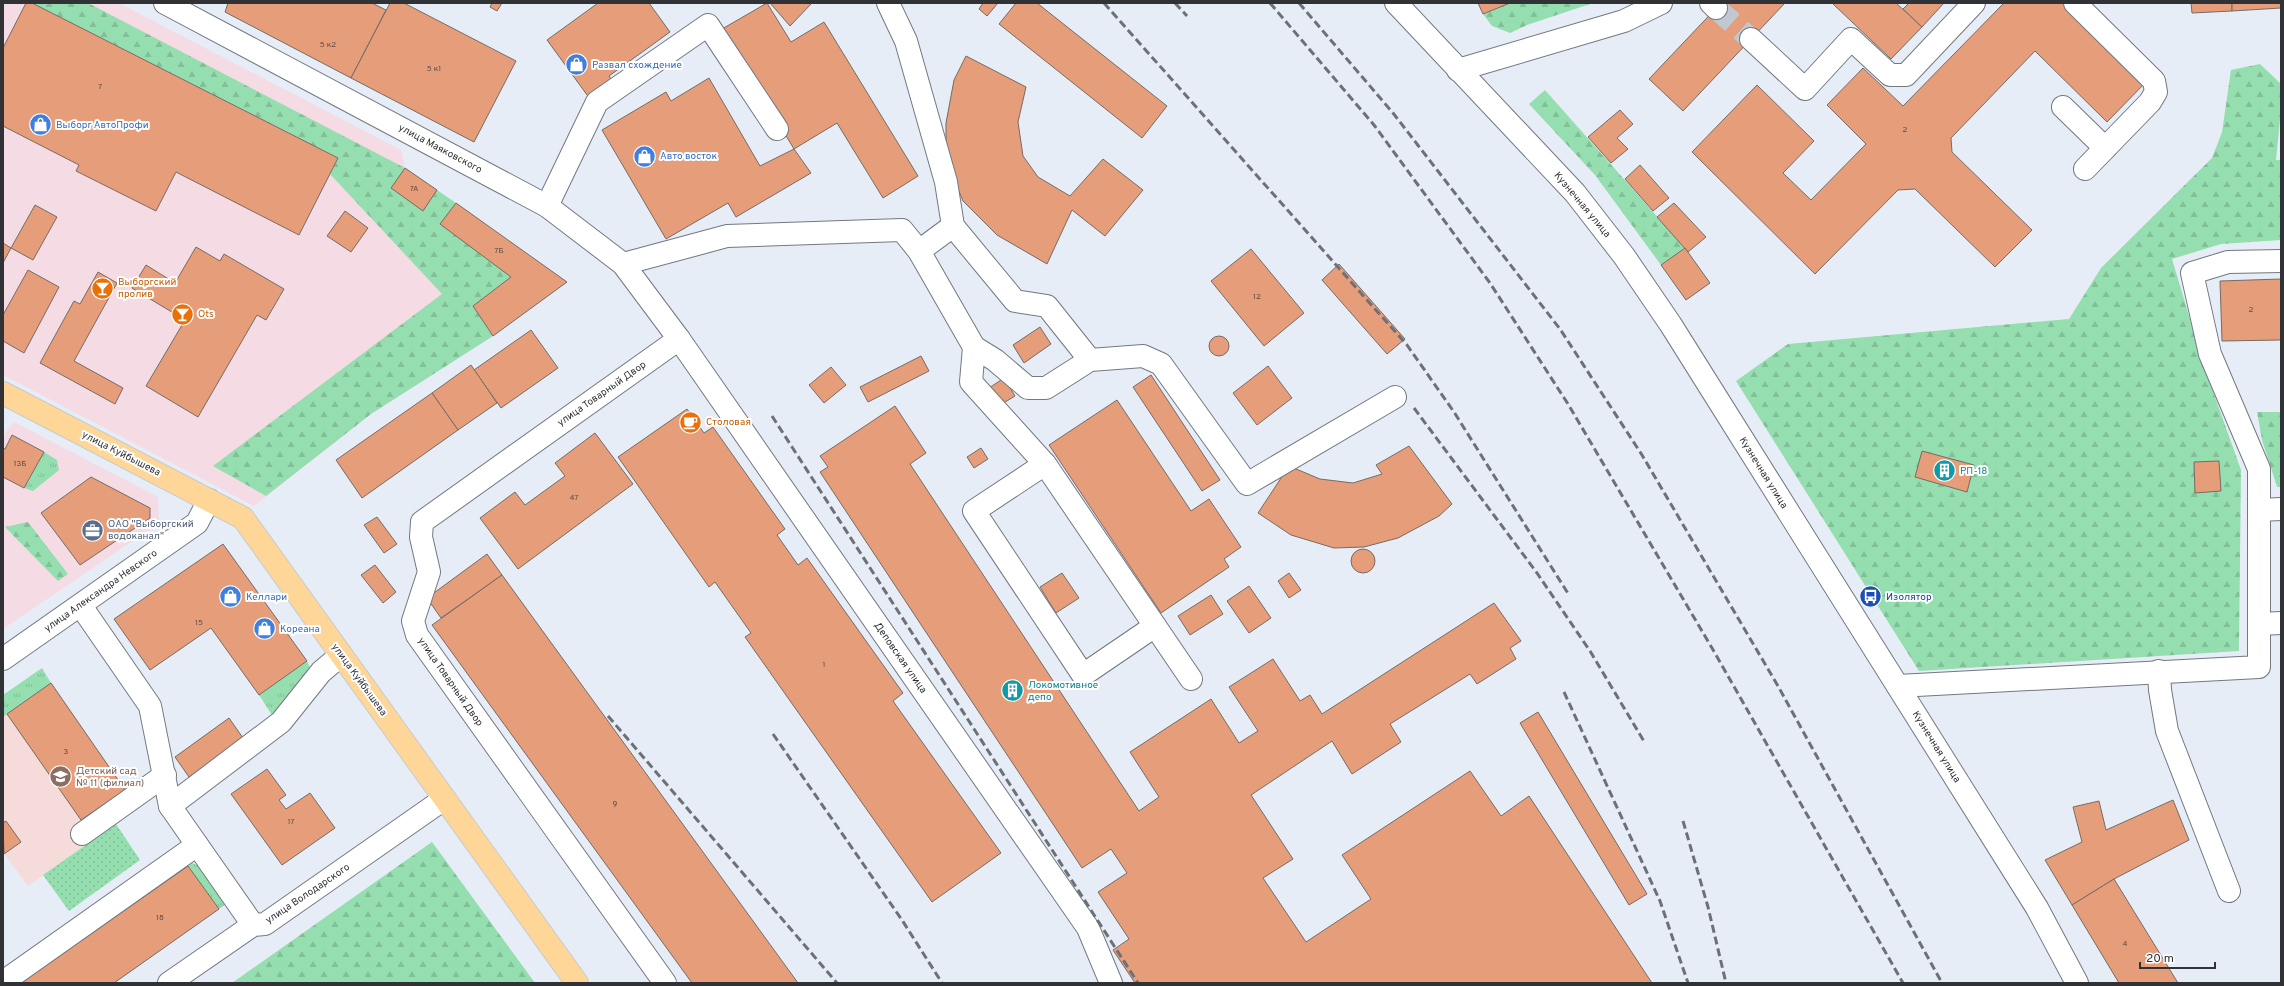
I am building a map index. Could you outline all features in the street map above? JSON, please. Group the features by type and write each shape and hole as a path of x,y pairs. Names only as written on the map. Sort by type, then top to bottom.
{"main road":[{"name":"улица Куйбышева","path":"3,393 242,518 577,983"}],"street":[{"name":"улица Маяковского","path":"165,3 546,206 623,264 679,339"},
{"path":"888,3 906,41 946,182 953,226 1015,301 1047,306 1090,360"},
{"name":"Кузнечная улица","path":"1396,3 1575,193 1624,256 1671,325 2037,908 2077,983"},
{"path":"1458,70 1624,21 1661,3"},
{"path":"1751,39 1805,89 1852,39 1890,75 1906,75 1974,3"},
{"path":"2075,3 2154,81 2156,92 2150,102 2085,169"},
{"path":"546,206 597,102 708,25 777,129"},
{"path":"2063,107 2105,148"},
{"path":"919,251 953,226"},
{"path":"623,264 727,236 902,230 919,251 974,347 995,360 1028,388 1046,388 1090,360 1143,356 1161,364 1247,484 1394,397"},
{"path":"1898,686 2158,671 2259,667 2259,469 2210,354 2192,273 2228,262 2281,261"},
{"name":"улица Товарный Двор","path":"665,983 417,635 413,621 429,572 423,548 422,522 679,339"},
{"name":"Деповская улица","path":"679,339 1088,928 1111,983"},
{"path":"974,347 971,382 1045,464 1191,679"},
{"path":"1045,464 974,511 1083,674 1156,626"},
{"name":"улица Александра Невского","path":"3,659 81,606 197,523 209,500"},
{"path":"2259,510 2281,509"},
{"path":"81,606 150,706 170,806 253,925"},
{"path":"2259,624 2281,623"},
{"path":"170,806 281,722 321,672 341,656"},
{"path":"2158,671 2168,731 2229,891"},
{"path":"82,834 165,775"},
{"name":"улица Володарского","path":"169,983 253,925 266,924 444,799"},
{"path":"3,982 197,845"}],"shaded area":[{"path":"3,3 119,3 401,150 405,168 567,282 493,336 371,414 254,506 3,375"},
{"path":"14,422 158,497 159,523 3,629 3,436"},
{"name":"Детский сад № 11 (филиал)","path":"51,683 139,808 28,886 3,852 3,717"}],"green space":[{"path":"32,3 88,3 405,168 391,188 423,210 437,190 456,203 441,224 511,277 473,306 493,336 371,414 266,496 213,466 442,294 330,174 338,158"},
{"path":"1510,3 1593,3 1527,25 1510,33 1492,26 1483,14"},
{"path":"2260,64 2281,84 2281,110 2276,160 2281,160 2281,240 2221,244 2172,259 2204,366 2241,470 2239,651 1919,671 1736,381 1788,344 2069,319 2101,268 2212,158 2222,132 2231,70"},
{"path":"1545,90 1685,248 1661,265 1595,175 1529,104"},
{"path":"2257,412 2281,412 2281,487 2277,487 2262,440"},
{"path":"44,452 57,460 59,470 33,491 24,488"},
{"path":"28,522 68,574 58,581 5,527"},
{"path":"307,661 310,668 308,675 272,715 259,695"},
{"path":"42,668 51,683 3,717 3,695"},
{"path":"116,824 140,860 69,911 43,875"},
{"path":"432,842 535,983 232,983"},
{"path":"192,863 200,866 226,904 219,909 188,866"}],"building":[{"path":"26,3 32,3 338,158 299,235 176,172 156,211 76,171 79,165 3,126 3,48"},
{"path":"228,3 372,3 386,10 351,78 225,12"},
{"path":"390,3 404,3 516,61 474,142 351,78"},
{"path":"492,3 502,3 497,11 490,7"},
{"path":"598,3 649,3 670,32 609,76 613,82 590,99 547,40"},
{"path":"767,3 791,42 824,22 918,176 883,198 837,123 794,149 722,29"},
{"path":"770,3 812,3 790,26"},
{"path":"983,3 998,3 987,16 979,9"},
{"path":"1016,3 1037,3 1167,106 1142,138 999,24"},
{"path":"1478,3 1510,3 1483,14"},
{"path":"1721,3 1785,3 1683,111 1649,79"},
{"path":"1832,3 1896,3 1922,27 1891,59"},
{"path":"1909,3 1944,3 1922,27 1903,9"},
{"path":"2004,3 2066,3 2146,82 2107,122 2035,51 1951,138 1952,152 2032,230 1995,267 1915,189 1898,190 1815,274 1692,152 1757,85 1814,141 1783,173 1811,200 1866,144 1827,105 1863,68 1903,106"},
{"path":"2191,3 2232,3 2232,11 2192,13"},
{"path":"2232,3 2281,3 2281,8 2232,11"},
{"path":"966,56 1026,87 1018,122 1023,156 1038,177 1070,196 1103,159 1143,190 1105,236 1072,210 1047,264 997,235 963,201 946,160 946,123 954,80"},
{"path":"709,78 760,166 794,149 811,173 736,217 728,203 666,239 602,130 666,92 671,101"},
{"path":"1620,110 1633,124 1617,138 1628,149 1611,163 1588,137"},
{"path":"1640,165 1669,198 1653,211 1625,179"},
{"path":"405,168 437,190 423,211 391,188"},
{"path":"456,203 567,282 493,336 473,306 511,277 440,224"},
{"path":"1674,203 1706,237 1688,252 1657,217"},
{"path":"35,205 57,217 33,260 11,248"},
{"path":"345,211 368,228 351,252 327,236"},
{"path":"3,243 11,248 3,263"},
{"path":"196,247 220,261 224,254 284,289 266,320 257,315 198,417 146,386 185,320 132,288 146,265 175,283"},
{"path":"1685,248 1710,283 1686,300 1661,265"},
{"path":"1251,249 1304,313 1264,346 1211,281"},
{"path":"1339,264 1405,339 1387,354 1322,280"},
{"path":"28,270 59,287 24,353 3,341 3,315"},
{"path":"98,272 117,283 74,361 123,388 115,404 40,363 74,301 80,304"},
{"path":"2281,279 2281,340 2222,341 2220,281"},
{"path":"1040,327 1051,344 1024,363 1013,345"},
{"path":"531,330 558,368 501,408 474,370"},
{"path":"1219,336 1226,339 1229,346 1226,353 1219,356 1212,353 1209,346 1212,339"},
{"path":"921,356 929,371 868,402 860,387"},
{"path":"471,365 497,403 458,430 432,393"},
{"path":"1268,366 1292,398 1257,425 1233,393"},
{"path":"831,367 846,385 824,403 809,385"},
{"path":"1151,375 1220,480 1202,491 1133,387"},
{"path":"1004,378 1015,396 997,407 986,390"},
{"path":"432,393 458,430 362,498 336,460"},
{"path":"1117,400 1191,511 1209,499 1241,547 1224,559 1229,567 1161,613 1049,445"},
{"name":"Локомотивное депо","path":"895,406 926,453 910,464 1139,811 1159,797 1130,752 1211,699 1239,743 1258,731 1229,687 1273,659 1300,701 1310,695 1322,714 1494,603 1521,641 1510,648 1516,659 1477,684 1470,674 1390,724 1401,742 1352,774 1332,741 1251,795 1293,859 1263,878 1306,942 1371,899 1342,855 1470,771 1501,816 1529,796 1652,983 1135,983 1113,950 1129,939 1098,892 1127,873 1111,849 1082,868 820,472 828,467 820,456"},
{"path":"687,409 704,433 713,427 785,529 777,535 798,565 807,558 903,693 893,701 1001,853 932,902 745,637 751,633 715,582 709,587 618,457"},
{"path":"595,433 633,484 518,569 480,518 515,492 525,505 565,476 555,463"},
{"path":"12,435 44,452 24,488 3,477 3,448 5,449"},
{"path":"1409,446 1452,504 1439,516 1398,538 1364,547 1334,548 1291,535 1258,513 1289,466 1320,479 1353,483 1382,474 1376,465"},
{"path":"981,448 988,459 974,468 967,457"},
{"name":"РП-18","path":"1922,451 1974,465 1967,492 1915,477"},
{"path":"2219,461 2221,491 2195,493 2194,462"},
{"name":"ОАО \"Выборгский водоканал\"","path":"91,477 150,508 150,518 80,565 41,513"},
{"path":"377,517 397,544 384,553 364,525"},
{"path":"223,544 307,661 259,695 211,628 150,670 114,619"},
{"path":"1363,549 1368,550 1374,556 1374,566 1368,572 1363,573 1358,572 1352,566 1351,561 1352,556 1358,550"},
{"path":"487,554 502,575 441,618 427,598"},
{"path":"375,565 396,592 383,603 361,575"},
{"path":"1062,573 1079,598 1056,613 1040,587"},
{"path":"1289,573 1301,590 1289,598 1278,581"},
{"path":"502,575 798,983 692,983 432,625"},
{"path":"1249,586 1271,618 1249,633 1227,601"},
{"path":"1211,595 1223,614 1190,635 1178,616"},
{"path":"51,683 125,790 81,820 7,714"},
{"path":"1538,712 1647,894 1629,905 1520,723"},
{"path":"229,718 243,738 189,777 175,757"},
{"path":"267,769 286,795 279,800 286,809 310,793 335,828 282,865 231,794"},
{"path":"2173,800 2189,840 2114,879 2072,905 2045,860 2082,842 2073,807 2099,801 2106,830"},
{"path":"6,821 21,842 4,854 3,823"},
{"path":"188,866 219,909 114,983 21,983"},
{"path":"2114,879 2178,983 2119,983 2072,905"}],"tunnel":[{"path":"1716,8 1751,39"}],"railway":[{"path":"1104,3 1407,345 1454,412 1569,595"},
{"path":"1175,3 1187,16"},
{"path":"1270,3 1374,125 1490,283 1568,404 1712,648 1903,983"},
{"path":"1299,3 1393,113 1560,329 1642,455 1778,686 1942,983"},
{"path":"1414,408 1537,573 1590,651 1645,743"},
{"path":"772,416 1138,983"},
{"path":"1564,692 1660,901 1688,983"},
{"path":"608,716 837,983"},
{"path":"773,734 902,920 942,983"},
{"path":"1683,821 1708,907 1726,983"}],"place":[{"name":"Развал схождение","path":"576,65"},
{"name":"Выборг АвтоПрофи","path":"40,125"},
{"name":"Авто восток","path":"645,156"},
{"name":"Выборгский пролив","path":"102,288"},
{"name":"Ots","path":"183,314"},
{"name":"Столовая","path":"690,422"},
{"name":"РП-18","path":"1944,471"},
{"name":"ОАО \"Выборгский водоканал\"","path":"93,530"},
{"name":"Келлари","path":"230,597"},
{"name":"Изолятор","path":"1870,597"},
{"name":"Кореана","path":"264,629"},
{"name":"Локомотивное депо","path":"1012,691"},
{"name":"Детский сад № 11 (филиал)","path":"60,777"}]}
